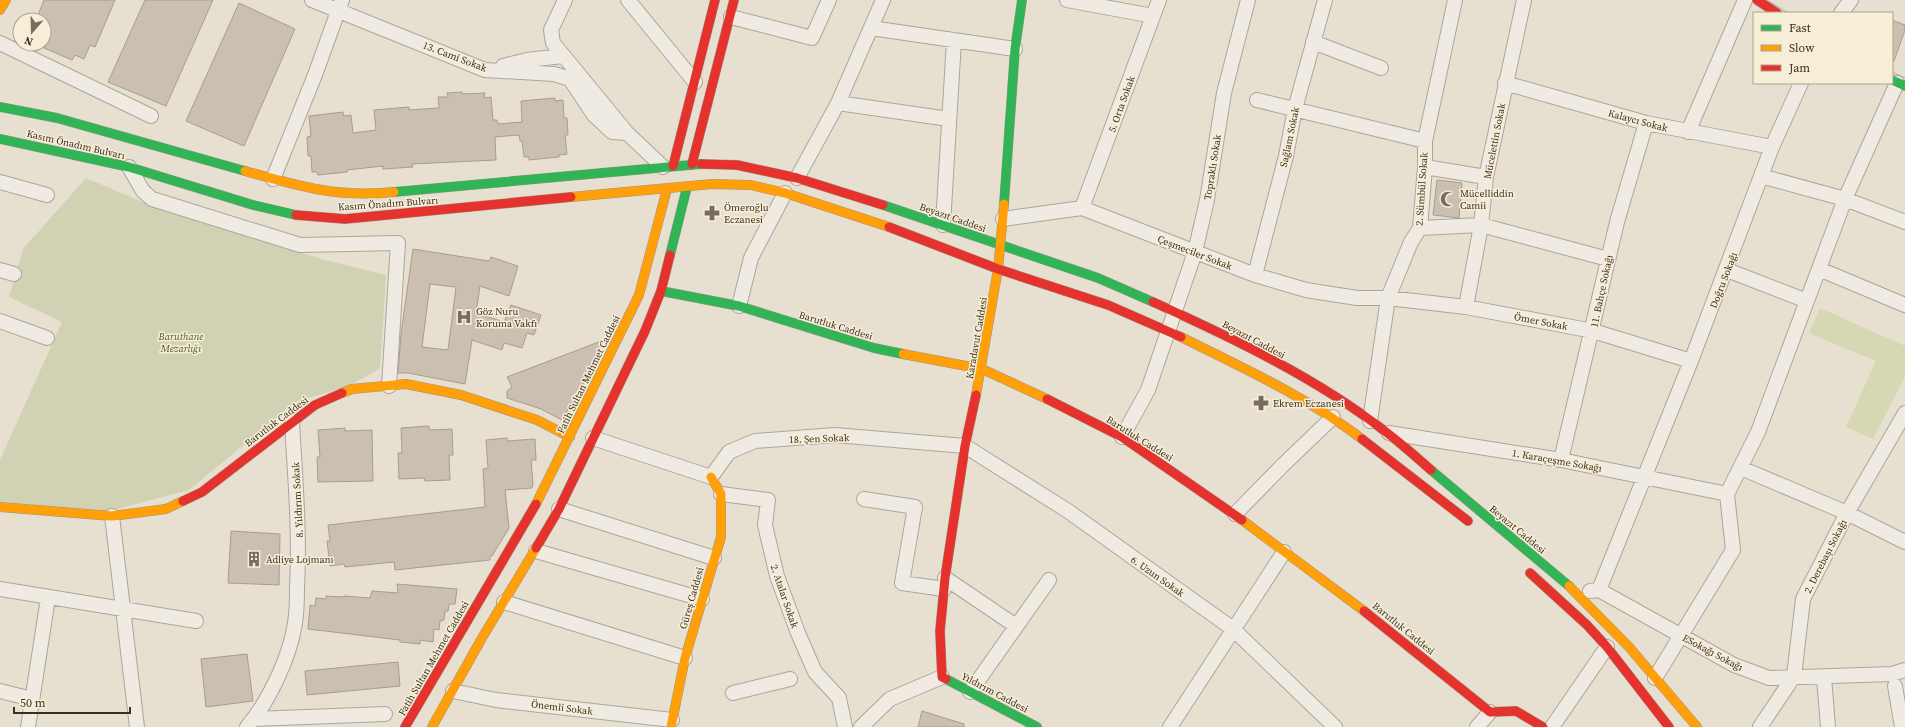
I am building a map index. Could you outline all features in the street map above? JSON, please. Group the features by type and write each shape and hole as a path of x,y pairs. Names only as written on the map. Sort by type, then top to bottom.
{"main road":[{"path":"0,10 6,0"},
{"name":"Fatih Sultan Mehmet Caddesi","path":"406,727 540,497 638,295 695,82 715,0"},
{"path":"432,727 504,602 560,509 645,331 661,291 734,0"},
{"name":"Karadavut Caddesi","path":"942,677 940,632 945,584 965,446 982,369 1001,246 1015,49 1022,0"},
{"path":"1757,0 1775,12"},
{"name":"Kasım Önadım Bulvarı","path":"0,107 57,118 273,179 328,192 367,195 669,175"},
{"name":"Kasım Önadım Bulvarı","path":"0,139 129,167 253,205 291,214 345,219 669,175"},
{"name":"Beyazıt Caddesi","path":"669,175 690,176 736,165 797,178 886,206 1098,278 1175,312 1259,353 1332,395 1386,432 1577,593 1629,647 1696,727"},
{"path":"669,175 690,176"},
{"name":"Beyazıt Caddesi","path":"690,176 712,184 751,185 785,193 893,228 998,269 1108,305 1168,332 1260,377 1333,417 1404,470 1478,529"},
{"name":"Barutluk Caddesi","path":"661,291 739,306 874,348 982,369 1059,404 1122,437 1235,514 1284,552 1350,599 1490,712"},
{"name":"Barutluk Caddesi","path":"0,507 112,516 166,508 202,492 315,405 352,389 406,384 461,395 536,420 570,437"},
{"path":"711,477 722,494"},
{"name":"Güreş Caddesi","path":"672,724 685,658 721,537 722,494"},
{"path":"1524,568 1588,625 1669,727"},
{"name":"Yıldırım Caddesi","path":"942,677 1037,727"},
{"path":"1490,712 1516,711 1543,727"}],"street":[{"name":"13. Cami Sokak","path":"312,0 340,5 485,70 554,74 570,79 594,115 612,132 627,133"},
{"path":"565,0 551,30 553,43 627,133 669,175"},
{"path":"628,0 695,82"},
{"path":"730,18 812,38 829,0"},
{"path":"797,178 838,103 883,0"},
{"path":"1067,0 1153,16"},
{"name":"5. Orta Sokak","path":"1082,208 1159,0"},
{"name":"Topraklı Sokak","path":"1122,437 1148,390 1195,252 1207,200 1224,93 1248,0"},
{"name":"Sağlam Sokak","path":"1255,275 1286,156 1295,109 1325,0"},
{"name":"2. Sümbül Sokak","path":"1370,421 1388,298 1411,242 1420,228 1425,167 1424,141 1455,0"},
{"name":"Mücelettin Sokak","path":"1466,307 1481,225 1486,177 1524,0"},
{"path":"1688,132 1745,0"},
{"path":"1842,12 1851,0"},
{"path":"273,179 316,75 340,5"},
{"path":"871,28 1015,49"},
{"path":"943,226 954,40"},
{"path":"1313,42 1381,68"},
{"path":"0,43 151,116"},
{"path":"485,70 527,60 563,56"},
{"path":"1655,678 1733,550 1727,494 1758,432 1845,199 1898,83"},
{"name":"Kalaycı Sokak","path":"1506,84 1646,123 1772,147"},
{"name":"Doğru Sokağı","path":"1599,590 1646,477 1727,270 1772,147 1801,84"},
{"path":"1257,100 1424,141"},
{"path":"838,103 949,119"},
{"name":"11. Bahçe Sokağı","path":"1562,460 1617,222 1646,123"},
{"path":"129,167 143,191 152,199 300,245 398,243 389,386"},
{"path":"1425,167 1486,177"},
{"path":"1761,176 1845,199 1905,222"},
{"path":"0,182 47,195"},
{"path":"739,306 751,258 785,193"},
{"name":"Çeşmeciler Sokak","path":"1003,219 1082,208 1255,275 1306,290 1357,298 1388,298"},
{"path":"1420,228 1481,225 1608,259"},
{"path":"1819,269 1905,305"},
{"path":"0,270 14,274"},
{"path":"1727,270 1807,301"},
{"name":"Ömer Sokak","path":"1388,298 1466,307 1593,331 1691,361"},
{"path":"0,321 47,338"},
{"name":"2. Derebaşı Sokağı","path":"1760,727 1794,676 1803,599 1847,513 1905,413"},
{"path":"1235,514 1282,465 1333,417"},
{"name":"8. Yıldırım Sokak","path":"250,723 271,690 289,649 296,622 299,547 292,422"},
{"name":"1. Karaçeşme Sokağı","path":"1386,432 1562,460 1727,494"},
{"name":"18. Şen Sokak","path":"711,477 729,452 755,442 835,435 965,446"},
{"path":"593,438 711,477"},
{"name":"6. Uzun Sokak","path":"965,446 1068,511 1233,629 1335,727"},
{"path":"1741,468 1847,513 1905,542"},
{"name":"2. Atalar Sokak","path":"722,494 768,500 765,525 777,576 798,634 815,672 839,698 845,727"},
{"path":"864,499 914,506 902,583 945,584 1016,626"},
{"path":"560,509 714,558"},
{"path":"112,516 137,727"},
{"path":"536,551 702,599"},
{"path":"1170,727 1284,552"},
{"path":"970,692 1049,580"},
{"path":"0,589 196,621"},
{"path":"1577,593 1599,590"},
{"name":"ESokağı Sokağı","path":"1599,590 1734,665 1769,678 1794,676 1899,680"},
{"path":"28,727 48,598"},
{"path":"504,602 685,658"},
{"path":"1552,727 1607,647"},
{"path":"861,727 890,699 942,677"},
{"path":"1824,677 1828,727"},
{"path":"733,693 790,679"},
{"path":"1899,680 1902,727"},
{"path":"0,691 32,698"},
{"name":"Önemli Sokak","path":"453,691 496,700 672,724"},
{"path":"1477,727 1490,712"},
{"path":"250,723 386,714"}],"green space":[{"name":"Baruthane Mezarlığı","path":"86,178 164,211 325,260 386,275 380,368 349,386 295,402 189,490 110,511 0,502 0,460 62,322 9,297 23,249"},
{"path":"1820,308 1905,346 1905,377 1873,439 1846,427 1876,361 1809,333"}],"building":[{"path":"44,0 115,0 95,47 90,45 84,59 75,55 72,60 52,51 52,12 39,12"},
{"path":"145,0 213,0 166,106 108,82"},
{"path":"239,3 295,29 244,146 186,121"},
{"path":"1893,20 1905,25 1905,30 1894,61"},
{"path":"462,92 462,94 485,93 484,98 491,97 493,120 497,120 498,124 522,122 521,101 555,98 555,101 563,100 564,118 567,118 568,135 565,135 567,154 559,155 559,157 529,160 529,157 524,157 522,141 520,141 519,135 495,137 496,160 412,164 413,167 383,169 383,166 318,175 317,172 312,172 311,156 308,156 307,137 311,136 309,116 343,112 344,116 351,115 353,133 376,130 374,110 409,107 409,110 439,108 438,97 448,97 447,93"},
{"name":"Mücelliddin Camii","path":"1437,180 1462,183 1459,218 1433,215"},
{"name":"Göz Nuru Koruma Vakfı","path":"413,249 489,261 491,257 518,266 509,296 480,286 476,313 504,322 511,305 541,315 534,335 527,333 522,348 504,343 502,350 472,340 465,384 408,373 398,373 401,333","holes":["430,284 456,287 448,350 422,347"]},
{"path":"604,340 583,384 562,420 541,409 507,398 507,391 512,387 507,377"},
{"path":"429,426 429,430 452,429 453,455 449,455 450,480 425,481 424,478 399,479 398,453 402,453 401,428"},
{"path":"345,428 345,431 372,430 373,481 318,482 317,457 320,457 318,430"},
{"path":"507,438 507,441 535,439 536,460 531,460 533,485 532,488 505,490 509,528 492,556 490,556 490,560 395,570 394,562 345,567 344,564 330,566 327,541 330,541 328,525 485,507 483,469 488,468 486,440"},
{"name":"Adliye Lojmanı","path":"231,531 280,534 279,585 228,583"},
{"path":"397,584 457,589 455,604 449,604 448,611 445,611 444,620 440,621 439,630 434,629 433,642 420,640 420,644 400,642 400,640 308,629 310,605 315,606 316,598 326,599 326,596 344,596 370,598 372,591 398,593"},
{"path":"247,654 253,701 206,707 201,659"},
{"path":"398,662 400,686 307,695 305,671"},
{"path":"922,711 964,724 964,727 918,727"}],"tram line":[{"path":"1767,0 1786,12"},
{"path":"1893,72 1905,78"}],"traffic: fast":[{"path":"1004,204 1015,49 1022,0"},
{"path":"1893,80 1905,86"},
{"path":"0,107 57,118 245,171"},
{"path":"0,139 129,167 253,205 296,215"},
{"path":"394,192 701,164"},
{"path":"670,255 687,187"},
{"path":"883,205 1098,278 1153,302"},
{"path":"661,291 739,306 874,348 903,354"},
{"path":"1431,470 1569,586"},
{"path":"946,679 1037,727"}],"traffic: slow":[{"path":"0,10 6,0"},
{"path":"245,171 301,186 336,192 394,192"},
{"path":"571,197 712,184 751,185 785,193 889,227"},
{"path":"536,504 639,295 667,189"},
{"path":"976,395 998,269 1004,204"},
{"path":"1181,337 1297,396 1362,439"},
{"path":"903,354 982,369 1047,399"},
{"path":"342,393 352,389 406,384 461,395 537,420 570,437"},
{"path":"671,727 685,658 721,537 721,494 711,477"},
{"path":"0,507 112,516 166,509 183,501"},
{"path":"1242,520 1364,611"},
{"path":"432,727 482,638 536,548"},
{"path":"1569,586 1629,647 1697,727"}],"traffic: jam":[{"path":"673,166 715,0"},
{"path":"692,164 734,0"},
{"path":"1757,0 1775,12"},
{"path":"701,164 737,165 797,178 883,205"},
{"path":"296,215 345,219 571,197"},
{"path":"889,227 998,269 1108,305 1181,337"},
{"path":"536,548 559,509 645,331 661,291 670,255"},
{"path":"1153,302 1244,345 1332,394 1386,432 1431,470"},
{"path":"183,501 202,492 315,405 342,393"},
{"path":"946,679 942,677 940,631 945,578 965,446 976,395"},
{"path":"1047,399 1122,437 1242,520"},
{"path":"1362,439 1468,521"},
{"path":"405,727 536,504"},
{"path":"1530,573 1587,625 1607,647 1669,727"},
{"path":"1364,611 1490,712 1516,711 1543,727"}],"place":[{"name":"Mücelliddin Camii","path":"1448,199"},
{"name":"Ömeroğlu Eczanesi","path":"712,213"},
{"name":"Göz Nuru Koruma Vakfı","path":"464,317"},
{"name":"Ekrem Eczanesi","path":"1261,403"},
{"name":"Adliye Lojmanı","path":"254,559"}]}
